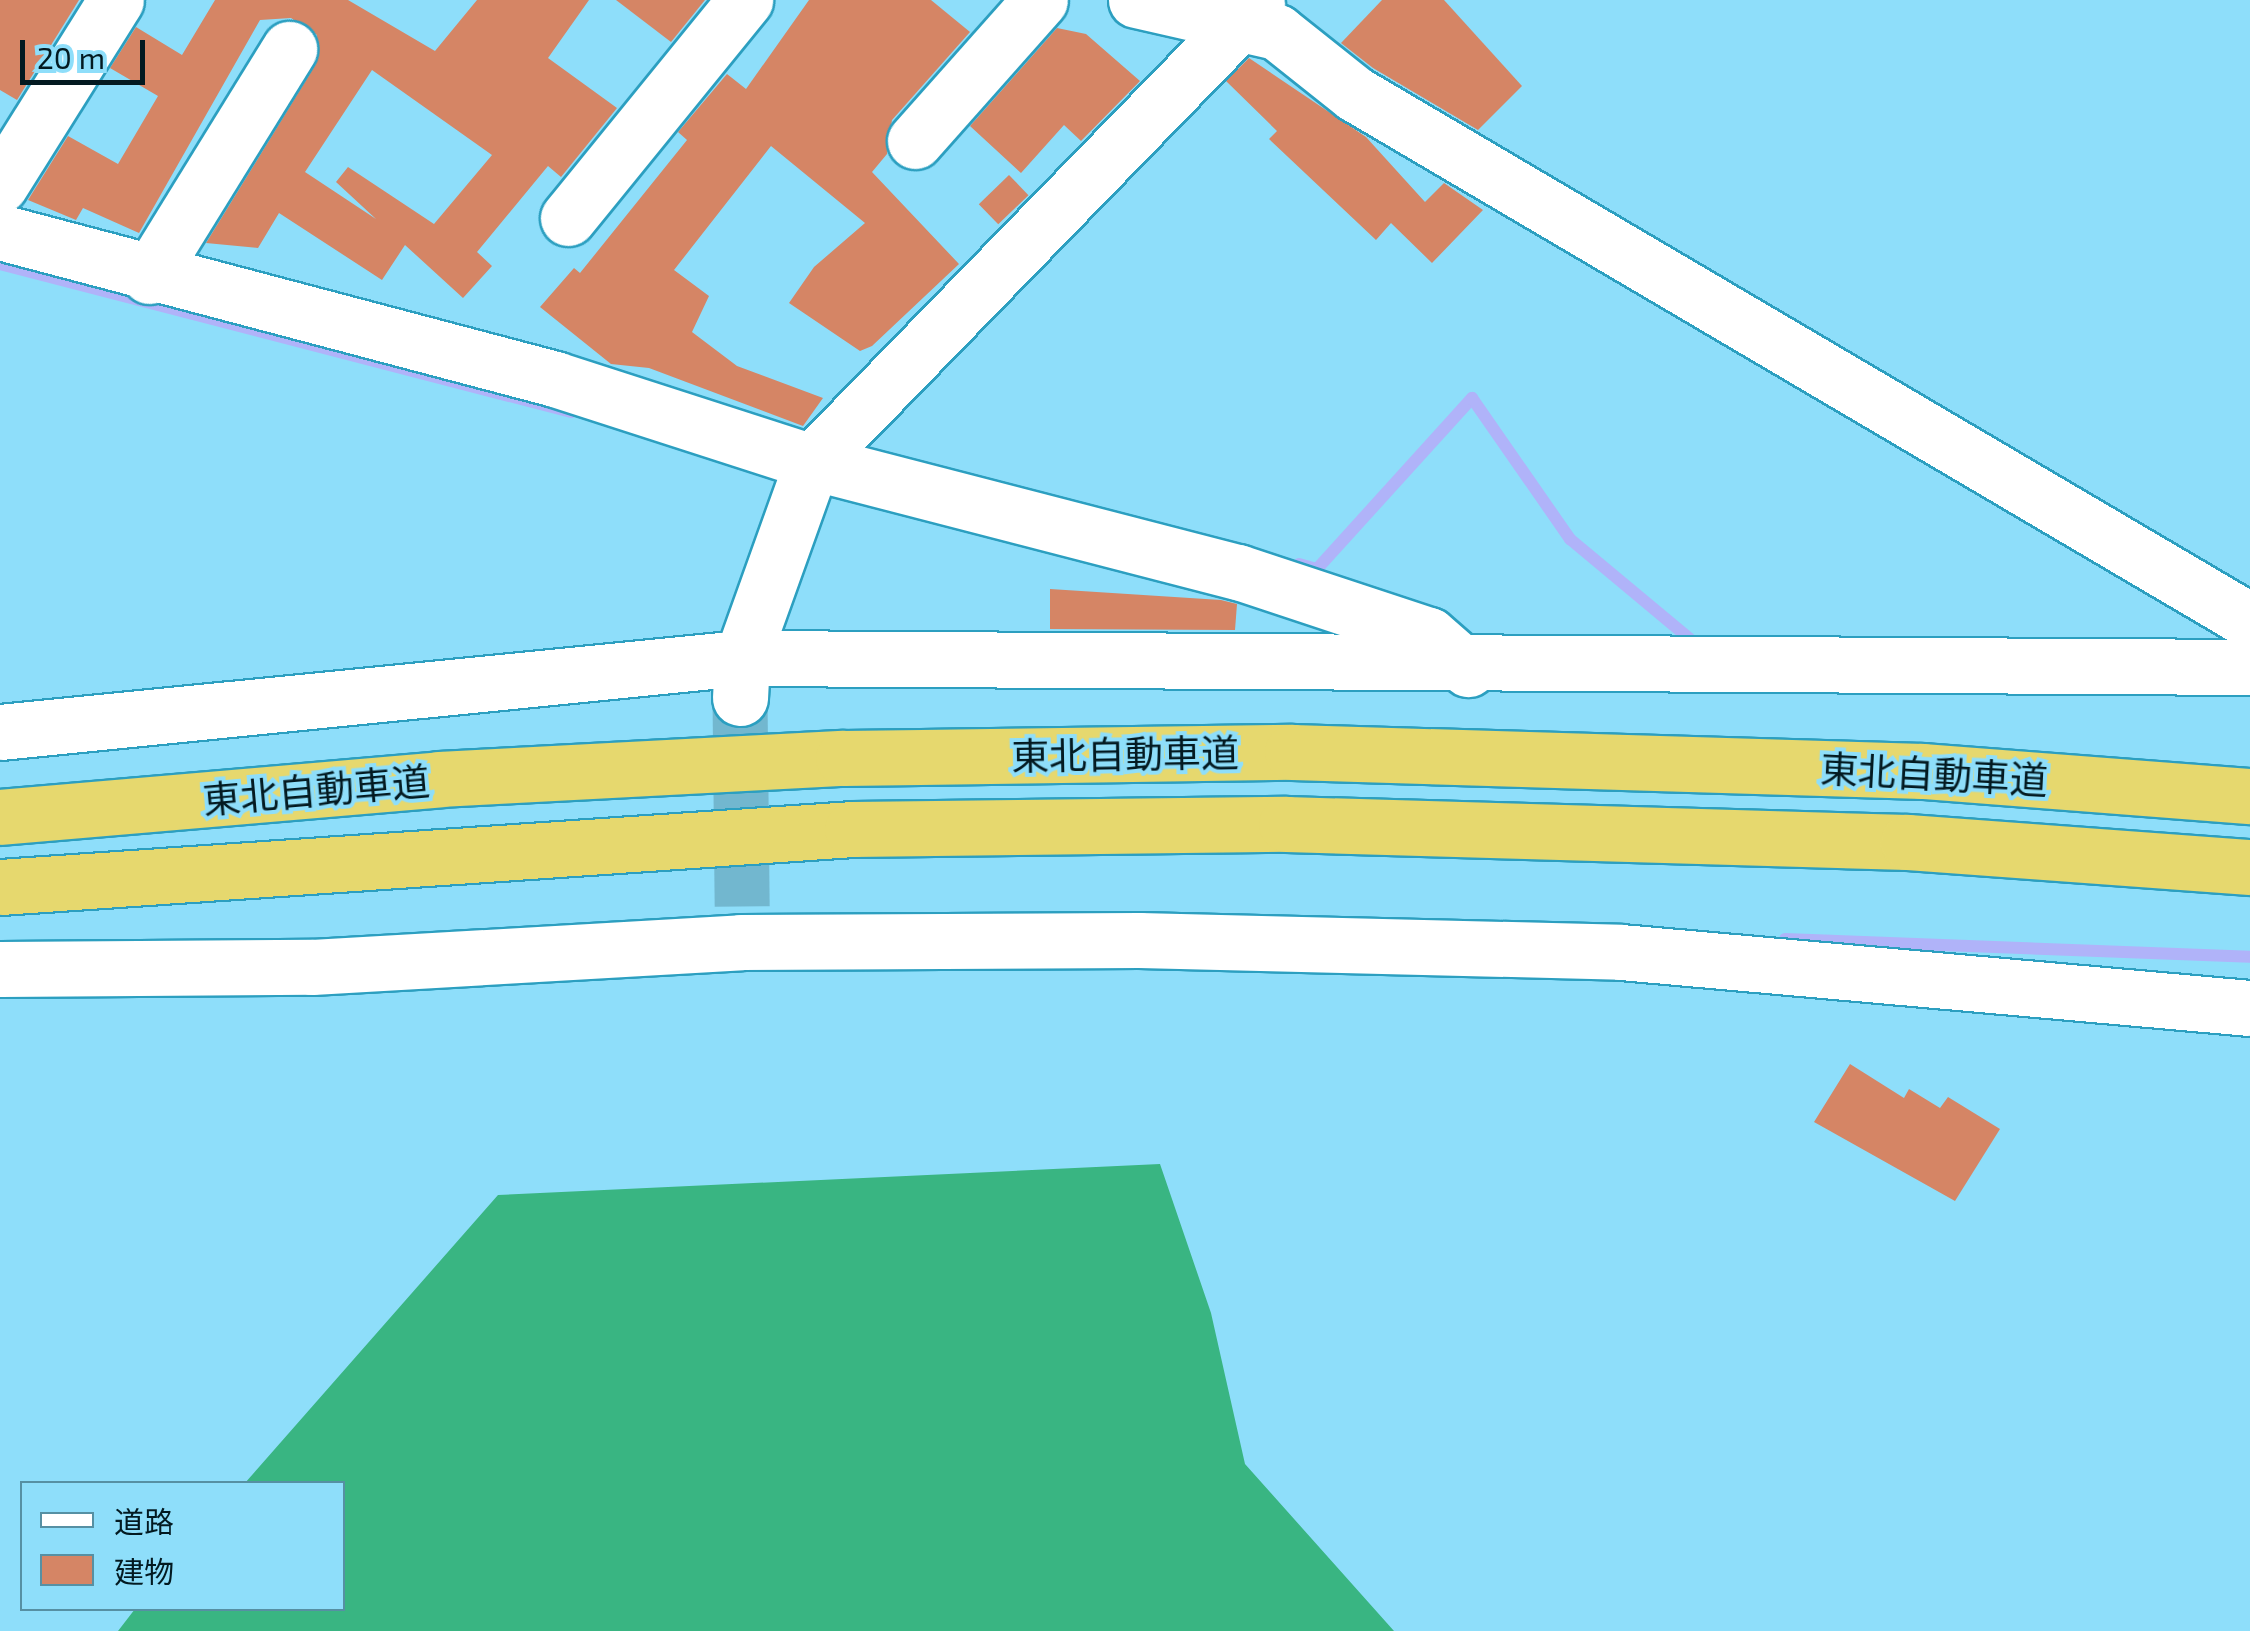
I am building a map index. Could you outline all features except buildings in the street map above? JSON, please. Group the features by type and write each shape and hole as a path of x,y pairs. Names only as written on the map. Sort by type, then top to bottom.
{"highway":[{"name":"東北自動車道","path":"0,817 727,764 1292,752 1922,771 2250,796"},
{"name":"東北自動車道","path":"0,887 852,829 1266,824 1908,842 2250,867"}],"street":[{"path":"0,185 116,0"},
{"path":"568,218 744,0"},
{"path":"914,141 1040,0"},
{"path":"1136,0 1251,13 1356,94 2250,622"},
{"path":"741,678 812,462 1251,13"},
{"path":"149,276 289,49"},
{"path":"0,232 149,276 555,379 812,462 1238,572 1429,635 1468,669"},
{"path":"0,732 741,678 1468,669 2250,666"},
{"path":"0,968 312,967 741,924 1139,940 1622,952 2250,1008"}],"green space":[{"path":"1160,1164 1211,1313 1245,1464 1394,1631 118,1631 133,1611 345,1611 345,1481 247,1481 498,1195"}],"waterway":[{"path":"0,264 571,412"},
{"path":"1299,564 1317,569 1472,398 1570,539 1690,639"},
{"path":"1785,939 2250,957"}],"tunnel":[{"path":"740,698 742,906"}]}
